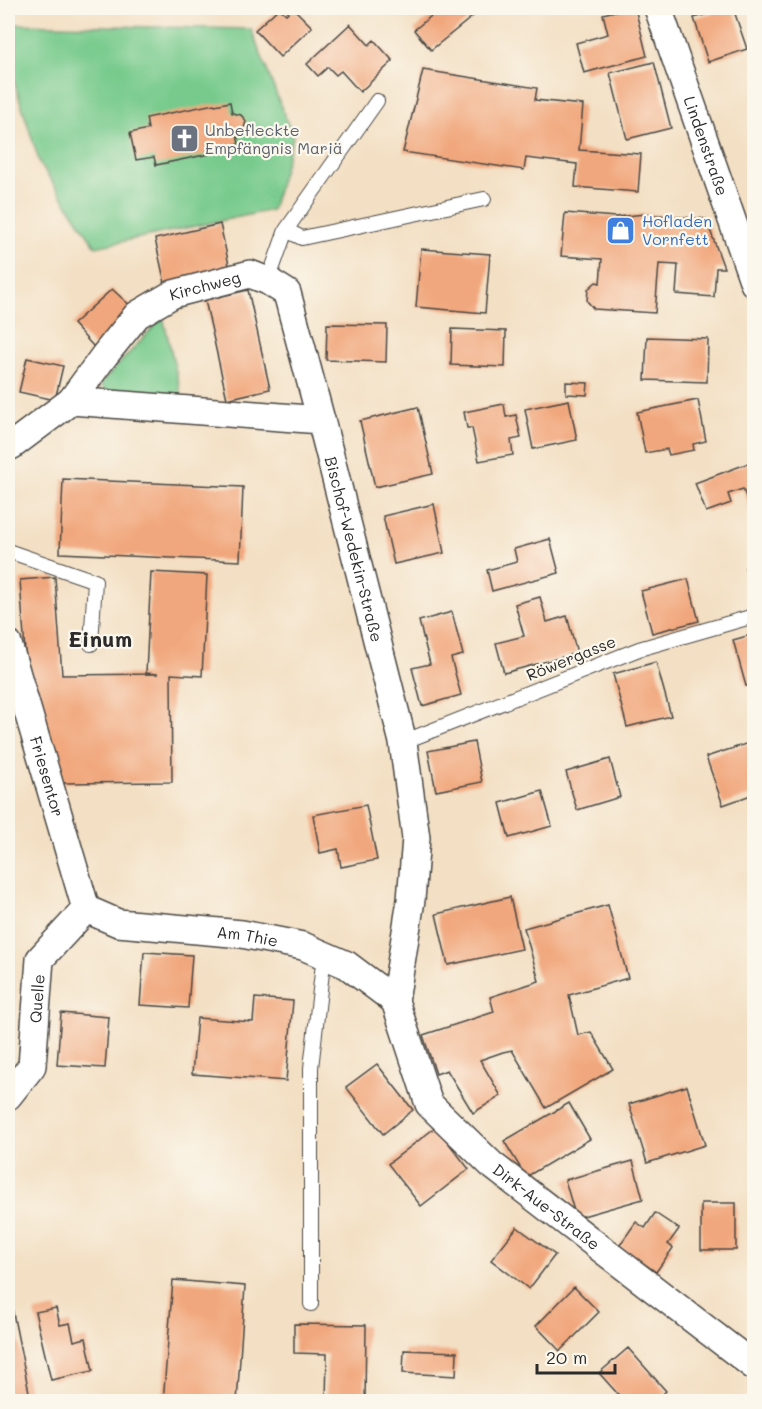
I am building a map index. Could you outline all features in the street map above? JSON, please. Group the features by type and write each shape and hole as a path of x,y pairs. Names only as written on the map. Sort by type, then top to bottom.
{"street":[{"name":"Lindenstraße","path":"658,8 754,283"},
{"name":"Kirchweg","path":"71,401 137,315 173,294 184,291 250,274 268,281"},
{"path":"8,452 71,401 321,420 287,293 268,281"},
{"name":"Bischof-Wedekin-Straße","path":"321,420 403,742 416,838 411,900 395,1001"},
{"name":"Friesentor","path":"8,644 86,909"},
{"name":"Am Thie","path":"86,909 118,923 242,934 303,946 347,965 395,1001"},
{"name":"Quelle","path":"8,1096 32,1066 40,960 86,909"},
{"name":"Dirk-Aue-Straße","path":"395,1001 429,1104 492,1165 754,1366"}],"lane":[{"path":"268,281 286,230 377,101"},
{"path":"286,230 302,238 484,199"},
{"path":"8,551 95,581 91,644"},
{"name":"Röwergasse","path":"403,742 639,649 754,616"},
{"path":"310,1304 310,1068 324,955"}],"green space":[{"path":"8,24 251,29 293,137 272,210 96,247 40,164 8,62"},
{"path":"163,317 182,397 106,392 100,384"}],"building":[{"path":"279,8 286,14 293,8 312,27 280,57 255,30"},
{"path":"441,8 483,8 431,50 414,30"},
{"path":"635,8 647,56 584,73 576,43 608,34 603,14"},
{"path":"733,8 747,49 708,62 694,18"},
{"path":"350,24 369,45 374,40 393,61 360,92 341,71 336,75 328,67 318,76 307,64"},
{"path":"654,62 671,128 627,139 610,73"},
{"path":"423,70 537,88 535,100 583,105 579,150 641,154 638,192 575,187 577,164 526,158 524,170 403,152"},
{"name":"Unbefleckte Empfängnis Mariä","path":"230,102 232,113 241,115 246,121 244,129 237,134 239,144 223,148 224,151 156,165 154,157 136,160 130,133 148,129 146,118"},
{"path":"565,213 616,217 645,214 706,219 724,268 716,268 714,297 676,294 678,265 659,264 655,313 594,309 587,301 588,289 596,282 600,283 602,259 561,256"},
{"path":"8,215 15,231 8,234"},
{"path":"220,224 231,274 166,288 155,239"},
{"path":"421,249 490,254 485,313 416,307"},
{"path":"112,289 135,310 94,347 73,324"},
{"path":"248,290 270,389 227,399 205,300"},
{"path":"327,324 387,325 386,362 326,360"},
{"path":"452,329 506,331 505,367 451,365"},
{"path":"647,337 708,339 707,382 645,380"},
{"path":"27,358 63,366 55,400 19,392"},
{"path":"566,382 588,383 587,395 566,394"},
{"path":"569,400 577,440 533,449 525,409"},
{"path":"698,400 706,441 693,444 694,450 669,455 667,449 645,453 637,412"},
{"path":"504,404 506,417 516,415 521,438 511,440 513,455 479,461 472,428 467,428 464,412"},
{"path":"418,407 433,474 375,487 360,421"},
{"path":"754,461 754,512 752,513 743,489 728,494 731,503 706,512 695,483"},
{"path":"63,479 243,487 240,561 60,553"},
{"path":"434,504 444,553 394,564 383,516"},
{"path":"550,539 559,573 492,591 487,570 517,562 514,549"},
{"path":"754,566 754,598 745,568"},
{"path":"151,572 207,575 202,676 171,674 172,782 62,783 25,652 20,580 55,577 62,675 158,674 146,673"},
{"path":"688,579 699,621 652,633 641,591"},
{"path":"540,597 547,622 567,616 577,653 504,673 496,643 524,636 515,604"},
{"path":"452,612 463,655 451,658 461,695 422,706 412,668 430,664 419,621"},
{"path":"754,634 754,684 746,686 733,640"},
{"path":"656,662 671,716 627,727 613,674"},
{"path":"474,742 482,782 436,791 428,751"},
{"path":"749,743 754,759 754,794 723,805 706,757"},
{"path":"610,759 620,797 577,810 566,772"},
{"path":"542,791 552,826 509,838 500,803"},
{"path":"366,805 377,860 341,867 338,849 320,853 313,815"},
{"path":"510,897 522,949 448,965 436,914"},
{"path":"608,905 628,978 569,995 578,1035 591,1032 613,1069 546,1108 512,1050 503,1052 480,1060 501,1096 473,1113 447,1070 436,1074 423,1035 494,1012 490,997 539,981 524,928"},
{"path":"144,952 192,955 188,1008 140,1005"},
{"path":"255,998 293,1001 286,1081 192,1074 197,1018 253,1022"},
{"path":"61,1013 109,1017 105,1068 57,1065"},
{"path":"377,1064 413,1110 383,1134 346,1087"},
{"path":"687,1086 705,1145 647,1163 629,1104"},
{"path":"569,1103 590,1139 526,1177 504,1141"},
{"path":"436,1127 469,1169 421,1206 388,1164"},
{"path":"633,1161 643,1199 576,1218 565,1180"},
{"path":"701,1203 736,1203 736,1250 701,1250"},
{"path":"655,1213 679,1229 668,1244 673,1248 656,1272 619,1246 636,1222 645,1228"},
{"path":"517,1227 555,1255 529,1289 491,1260"},
{"path":"173,1280 245,1286 237,1402 163,1402"},
{"path":"574,1287 599,1312 560,1351 536,1326"},
{"path":"9,1293 31,1402 8,1402"},
{"path":"56,1308 60,1325 70,1323 74,1341 86,1338 93,1371 51,1380 35,1312"},
{"path":"294,1324 366,1325 365,1402 326,1402 327,1354 294,1353"},
{"path":"628,1348 666,1391 655,1402 625,1402 599,1373"},
{"path":"404,1350 457,1352 456,1376 403,1373"}],"place":[{"name":"Unbefleckte Empfängnis Mariä","path":"184,139"},
{"name":"Hofladen Vornfett","path":"621,230"}],"district":[{"name":"Einum","path":"100,639"}]}
